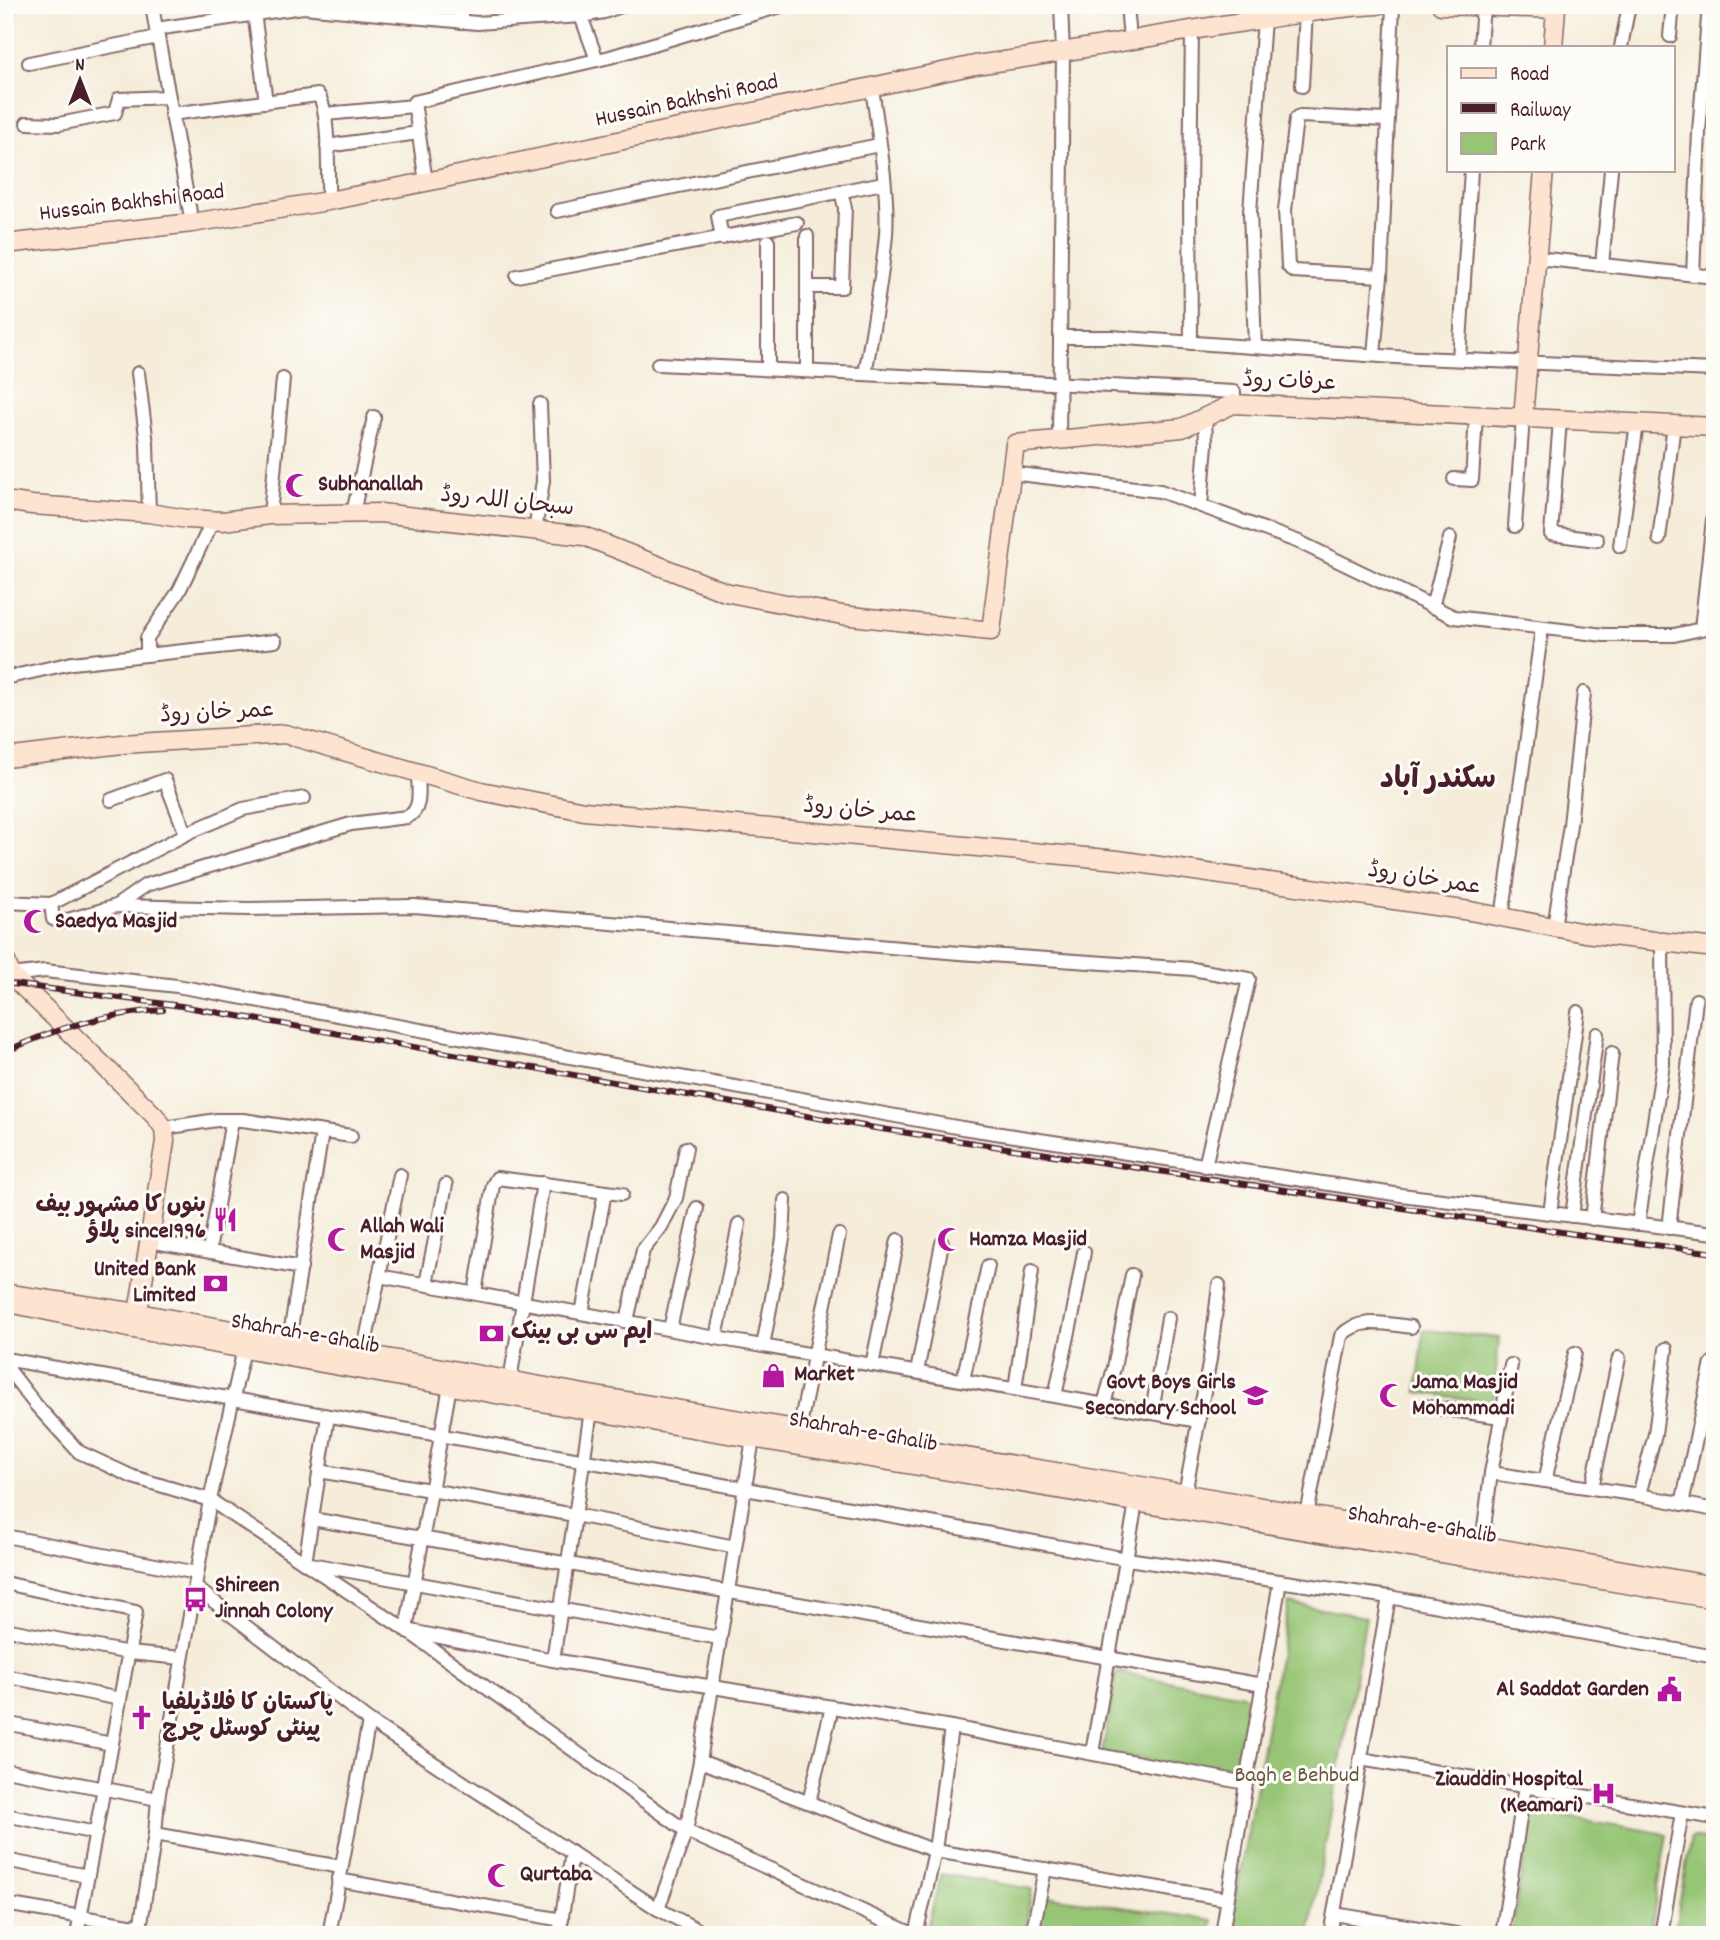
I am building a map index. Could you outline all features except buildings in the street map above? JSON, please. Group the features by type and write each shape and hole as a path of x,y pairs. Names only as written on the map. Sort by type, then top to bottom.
{"street":[{"path":"152,5 192,223"},
{"path":"461,5 461,22"},
{"path":"29,63 254,10 303,6 387,10 477,23 581,16 624,5"},
{"path":"426,183 414,102 597,60 784,5"},
{"path":"1059,439 1063,53 1061,5"},
{"path":"1127,5 1130,39"},
{"name":"Hussain Bakhshi Road","path":"5,244 192,223 328,201 426,183 975,65 1264,19 1282,10 1306,11 1378,5"},
{"path":"1374,355 1381,275 1393,5"},
{"path":"1441,5 1556,7 1553,46"},
{"path":"1621,46 1629,5"},
{"path":"1670,36 1674,5"},
{"path":"1693,275 1699,132 1709,5"},
{"path":"1480,46 1483,6"},
{"path":"254,10 265,102"},
{"path":"1302,86 1306,11"},
{"path":"581,16 597,60"},
{"path":"1255,347 1250,212 1264,19"},
{"path":"1192,30 1192,343"},
{"path":"865,374 879,294 886,232 872,88"},
{"path":"171,114 316,94 322,99 325,114 328,201"},
{"path":"27,123 59,124 115,113 119,99 168,97"},
{"path":"325,114 414,106"},
{"path":"1381,275 1293,271 1288,266 1285,210 1296,119 1300,116 1387,120"},
{"path":"327,146 418,133"},
{"path":"557,211 879,145"},
{"path":"1459,359 1471,172"},
{"path":"1516,526 1544,172"},
{"path":"1602,265 1611,172"},
{"path":"722,238 718,216 883,183"},
{"path":"807,287 842,287 845,208 841,191"},
{"path":"517,275 797,223"},
{"path":"807,236 807,371"},
{"path":"768,242 768,369"},
{"path":"1537,258 1715,277"},
{"path":"1060,337 1111,337 1374,355 1715,370"},
{"path":"658,364 1234,392 1233,404"},
{"path":"138,373 147,444 149,513"},
{"path":"270,514 283,379"},
{"path":"536,531 543,481 540,404"},
{"name":"عرفات روڈ","path":"991,631 1015,444 1182,428 1233,404 1715,427"},
{"path":"1454,479 1472,481 1476,416"},
{"path":"353,513 374,417"},
{"path":"1201,506 1206,444 1205,417"},
{"path":"1560,420 1551,534 1597,540"},
{"path":"1620,546 1637,423"},
{"path":"1659,539 1674,425"},
{"path":"1011,473 1160,491 1299,542 1454,617 1604,635 1674,635 1715,626"},
{"name":"سبحان اللہ روڈ","path":"5,501 223,521 270,514 380,513 584,536 725,592 842,615 991,631"},
{"path":"1701,629 1715,501"},
{"path":"147,655 147,638 179,591 213,520"},
{"path":"1432,607 1450,538"},
{"path":"1502,918 1542,628"},
{"path":"5,678 72,663 275,641"},
{"path":"1553,927 1570,825 1584,693"},
{"name":"عمر خان روڈ","path":"5,758 122,744 285,734 481,791 584,811 1111,859 1553,927 1715,948"},
{"path":"116,906 146,885 351,824 414,814 418,808 418,773"},
{"path":"111,800 165,780 186,834"},
{"path":"5,902 51,904 186,834 243,809 304,798"},
{"path":"51,904 53,919 61,922 116,906 249,909 414,906 932,951 1192,969 1249,979 1205,1166"},
{"path":"1637,1224 1663,1064 1662,942"},
{"path":"8,967 177,986 962,1128 1205,1166 1401,1195 1715,1233"},
{"path":"8,967 164,1128 165,1142 138,1312"},
{"path":"1669,1228 1696,1000"},
{"path":"1550,1213 1578,1012"},
{"path":"1572,1216 1597,1034"},
{"path":"1592,1219 1612,1053"},
{"path":"164,1128 232,1120 351,1136"},
{"path":"209,1251 232,1120"},
{"path":"289,1340 322,1132"},
{"path":"627,1321 643,1250 661,1227 676,1198 686,1148"},
{"path":"363,1353 400,1175"},
{"path":"475,1293 495,1180 502,1178 622,1194"},
{"path":"510,1380 543,1184"},
{"path":"426,1284 446,1185"},
{"path":"582,1312 605,1192"},
{"path":"763,1346 783,1239 785,1200"},
{"path":"670,1329 697,1208"},
{"path":"716,1338 739,1224"},
{"path":"799,1430 839,1235"},
{"path":"872,1365 898,1240"},
{"path":"149,1241 301,1268"},
{"path":"917,1372 942,1243"},
{"path":"1055,1396 1084,1252"},
{"path":"963,1380 988,1266"},
{"path":"1015,1389 1032,1271"},
{"path":"1104,1404 1114,1368 1132,1275"},
{"path":"379,1276 716,1338 1199,1421"},
{"path":"1185,1494 1210,1359 1219,1285"},
{"name":"Shahrah-e-Ghalib","path":"5,1295 138,1312 510,1380 1185,1494 1307,1516 1715,1599"},
{"name":"Shahrah-e-Ghalib","path":"5,1302 450,1386 1136,1503 1715,1586"},
{"path":"1152,1412 1168,1318"},
{"path":"1307,1516 1341,1336 1349,1328 1367,1323 1411,1326"},
{"path":"5,1904 140,1931 158,1799 209,1500 244,1349"},
{"path":"1639,1495 1655,1434 1666,1349"},
{"path":"1545,1481 1575,1353"},
{"path":"1592,1488 1619,1358"},
{"path":"5,1359 746,1489 1126,1559 1389,1597 1715,1657"},
{"path":"1682,1504 1712,1363"},
{"path":"5,1365 35,1404 79,1452 133,1477 209,1500 406,1630 685,1831 915,1935 935,1851 951,1727"},
{"path":"1481,1553 1491,1473 1511,1365"},
{"path":"406,1630 450,1386"},
{"path":"1423,1406 1501,1417"},
{"path":"553,1660 591,1411"},
{"path":"305,1563 328,1416"},
{"path":"658,1909 685,1831 700,1761 753,1439"},
{"path":"319,1471 575,1515 735,1547"},
{"path":"1491,1473 1639,1495 1715,1510"},
{"path":"1092,1753 1136,1503"},
{"path":"312,1519 1263,1685"},
{"path":"5,1536 197,1573"},
{"path":"305,1563 719,1638"},
{"path":"1222,1935 1280,1581"},
{"path":"5,1583 136,1612 77,1935"},
{"path":"195,1587 369,1721 658,1909 708,1935"},
{"path":"1330,1935 1389,1597"},
{"path":"5,1629 129,1653 182,1658"},
{"path":"406,1630 553,1660 951,1727 1246,1783"},
{"path":"5,1676 120,1699"},
{"path":"809,1802 832,1707"},
{"path":"329,1935 369,1721"},
{"path":"5,1723 112,1744"},
{"path":"1360,1759 1715,1818"},
{"path":"700,1761 935,1851 1227,1899"},
{"path":"5,1770 158,1799"},
{"path":"1502,1935 1525,1786"},
{"path":"1661,1935 1682,1813"},
{"path":"5,1815 96,1833"},
{"path":"155,1833 562,1920"},
{"path":"559,1935 572,1853"},
{"path":"5,1860 88,1876"},
{"path":"1032,1935 1045,1869"},
{"path":"1334,1914 1462,1935"}],"green space":[{"path":"1424,1330 1499,1338 1493,1403 1417,1392"},
{"name":"Bagh e Behbud","path":"1289,1603 1366,1617 1309,1935 1229,1935"},
{"path":"1117,1672 1254,1697 1240,1776 1102,1752"},
{"path":"1532,1811 1667,1834 1650,1935 1511,1935"},
{"path":"1691,1837 1715,1841 1715,1935 1674,1935"},
{"path":"941,1874 1032,1889 1024,1935 925,1935"},
{"path":"1044,1896 1213,1920 1210,1935 1037,1935"}],"railway":[{"path":"5,983 181,1006 875,1128 1715,1253"},
{"path":"5,1052 82,1023 122,1014 163,1010"}],"place":[{"name":"Subhanallah","path":"298,485"},
{"name":"Saedya Masjid","path":"35,922"},
{"name":"بنوں کا مشہور بیف پلاؤ since1996","path":"226,1219"},
{"name":"Allah Wali Masjid","path":"340,1240"},
{"name":"Hamza Masjid","path":"949,1240"},
{"name":"United Bank Limited","path":"216,1283"},
{"name":"ایم سی بی بینک","path":"491,1333"},
{"name":"Market","path":"774,1375"},
{"name":"Govt Boys Girls Secondary School","path":"1256,1396"},
{"name":"Jama Masjid Mohammadi","path":"1392,1396"},
{"name":"Shireen Jinnah Colony","path":"195,1599"},
{"name":"Al Saddat Garden","path":"1669,1690"},
{"name":"پاکستان کا فلاڈیلفیا پینٹی کوسٹل چرچ","path":"142,1717"},
{"name":"Ziauddin Hospital (Keamari)","path":"1603,1793"},
{"name":"Qurtaba","path":"500,1875"}],"district":[{"name":"سکندر آباد","path":"1438,781"}]}
